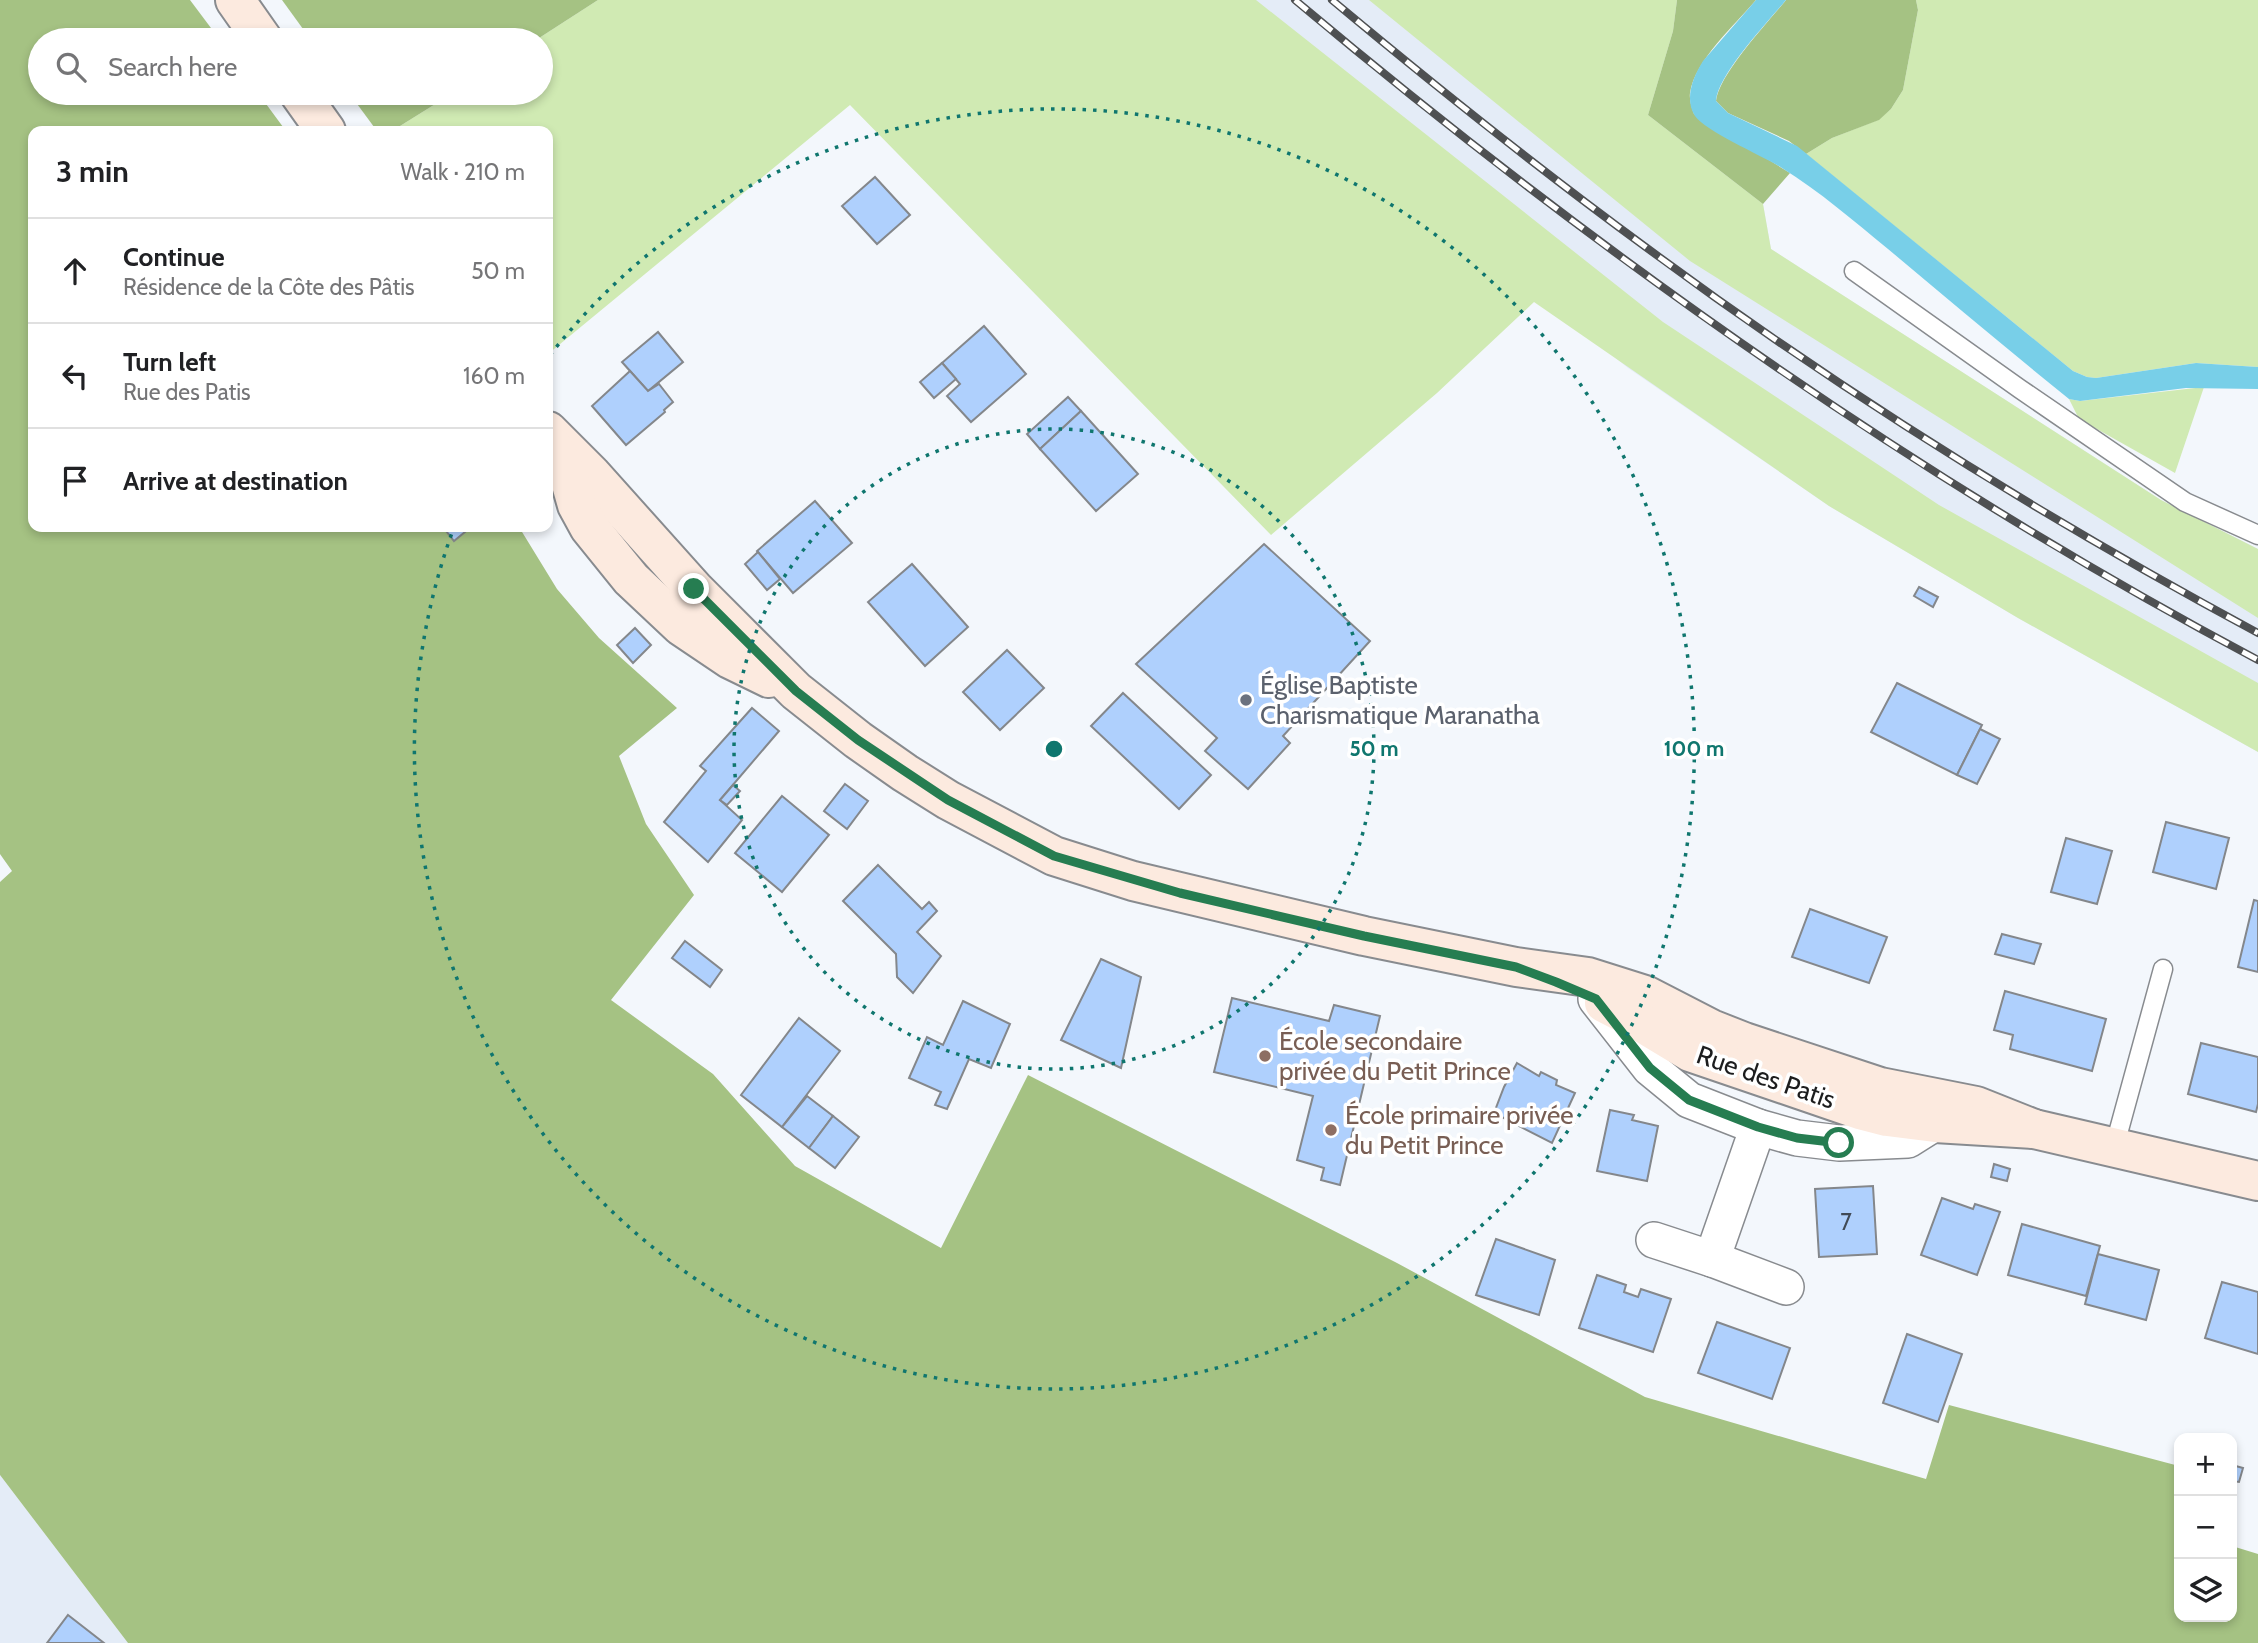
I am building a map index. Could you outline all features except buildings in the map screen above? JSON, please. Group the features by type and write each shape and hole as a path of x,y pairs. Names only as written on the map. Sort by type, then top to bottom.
{"main road":[{"path":"235,0 255,28"},
{"path":"308,105 322,126"},
{"name":"Rue des Patis","path":"553,438 591,474 694,589 796,691 905,773 961,807 1054,856 1180,893 1364,936 1516,967 1588,977 1645,995 1711,1029 1744,1042 1880,1087 1976,1105 2034,1129 2258,1181"},
{"name":"Rue des Patis","path":"1516,967 1596,999 1690,1052 1860,1110 1887,1117 1935,1123 2034,1129"}],"street":[{"path":"1596,999 1650,1068 1689,1100 1758,1127 1797,1138 1839,1143 1908,1140 1935,1123"},
{"path":"1712,1259 1758,1127"},
{"path":"1654,1240 1786,1287"}],"lane":[{"path":"1854,271 2185,502 2258,535"},
{"path":"2115,1148 2163,969"}],"shaded area":[{"path":"1169,0 1498,0 1763,204 1771,249 2161,500 2258,549 2258,752 2018,618 1829,506 1628,368"},
{"path":"0,1475 128,1643 0,1643"}],"green space":[{"path":"0,0 190,0 211,28 28,28 28,105 267,105 282,126 28,126 28,532 522,532 557,589 599,638 677,708 619,756 646,824 694,895 611,1000 713,1074 795,1166 941,1248 1028,1075 1397,1263 1645,1397 1926,1479 1949,1405 2174,1465 2174,1622 2237,1622 2237,1548 2258,1554 2258,1643 128,1643 0,1475 0,882 12,871 0,854"},
{"path":"282,0 598,0 553,29 302,28"},
{"path":"598,0 1256,0 1663,322 1939,505 2258,683 2258,752 2018,618 1829,506 1534,302 1437,393 1271,535 850,105 553,350 553,126 400,126 434,105 553,105 553,29"},
{"path":"1369,0 1677,0 1673,31 1648,115 1763,204 1771,249 2161,500 2258,549 2258,618 1690,261"},
{"path":"1677,0 1756,0 1699,68 1690,96 1694,114 1790,173 1763,204 1648,115 1673,31"},
{"path":"1786,0 1916,0 1918,10 1903,90 1891,109 1879,120 1832,138 1806,154 1789,141 1728,113 1716,101 1719,90 1735,63"},
{"path":"1916,0 2258,0 2258,367 2196,363 2096,378 2073,371 1806,154 1832,138 1878,120 1891,109 1903,90 1918,10"},
{"path":"358,105 434,105 400,126 373,126"},
{"path":"2204,387 2175,473 2079,419 2069,399 2080,401"}],"water":[{"path":"1756,0 1786,0 1725,77 1716,101 1728,113 1797,146 2073,371 2096,378 2196,363 2258,367 2258,389 2186,388 2080,401 2069,399 1823,196 1782,168 1701,122 1695,116 1690,102 1696,74 1703,61"}],"railway":[{"path":"1295,0 1523,183 1759,356 2004,515 2258,660"},
{"path":"1332,0 1567,188 1794,352 1869,403 2022,499 2258,633"}],"place":[{"name":"Église Baptiste Charismatique Maranatha","path":"1246,700"},
{"name":"École secondaire privée du Petit Prince","path":"1265,1056"},
{"name":"École primaire privée du Petit Prince","path":"1331,1130"}],"route":[{"path":"694,589 751,643 796,691 858,740 948,800 1054,856 1180,893 1364,936 1516,967 1596,999 1650,1068 1689,1100 1758,1127 1797,1138 1839,1143"}]}
